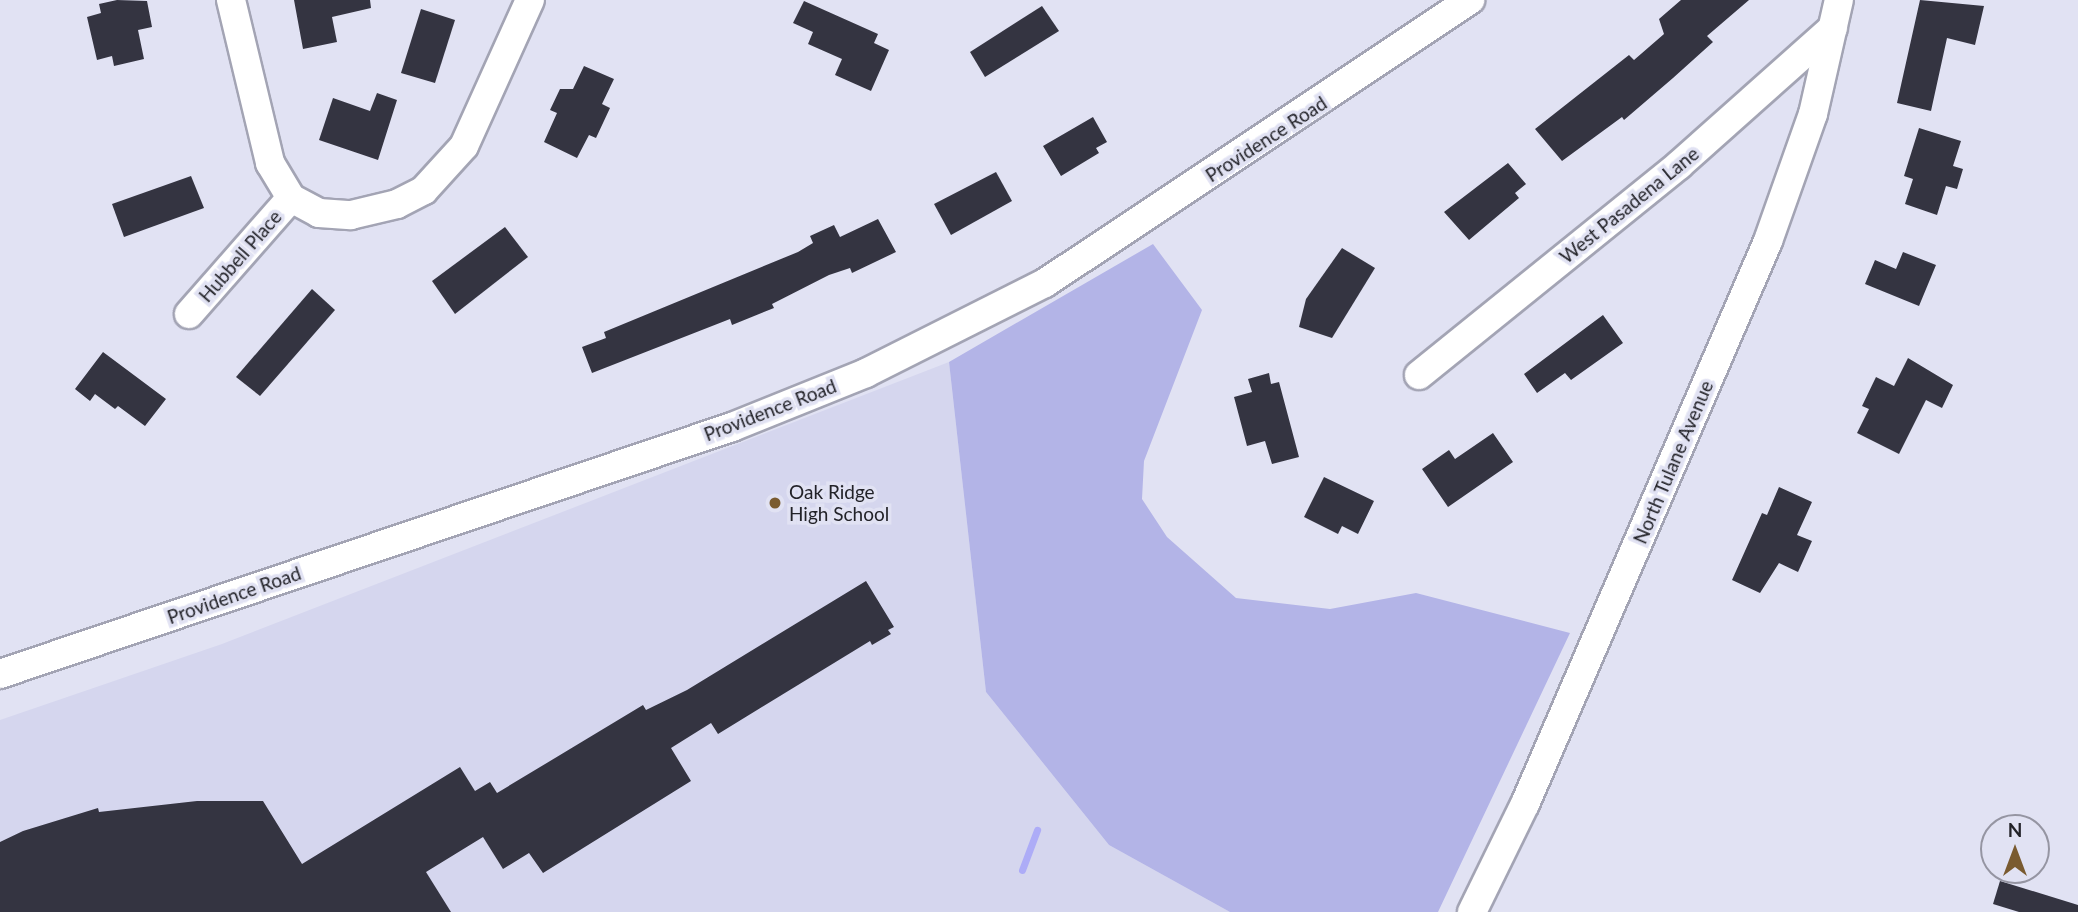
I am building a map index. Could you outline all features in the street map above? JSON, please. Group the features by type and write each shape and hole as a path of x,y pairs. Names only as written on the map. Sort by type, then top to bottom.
{"street":[{"path":"231,0 271,163 291,198 319,213 351,215 397,205 425,190 464,146 530,0"},
{"name":"Providence Road","path":"0,674 733,426 866,373 1045,283 1470,0"},
{"name":"North Tulane Avenue","path":"1472,912 1525,804 1768,241 1814,114 1839,0"},
{"name":"West Pasadena Lane","path":"1419,374 1679,165 1833,28"},
{"name":"Hubbell Place","path":"189,314 291,198"}],"shaded area":[{"path":"1153,244 1202,310 1144,461 1142,499 1167,537 1236,598 1330,609 1416,593 1570,633 1438,912 1230,912 1109,845 986,692 949,362"},
{"name":"Oak Ridge High School","path":"949,362 986,692 1109,845 1230,912 0,912 0,720 222,644"}],"building":[{"path":"117,0 147,1 152,27 138,30 144,59 114,66 112,56 97,60 87,17 101,13 99,4"},
{"path":"294,0 370,0 371,8 332,17 337,42 303,49"},
{"path":"1681,0 1749,0 1707,36 1713,42 1673,78 1624,120 1622,117 1562,161 1535,129 1629,55 1634,60 1664,34 1659,19"},
{"path":"1920,0 1984,6 1975,45 1947,38 1931,111 1897,103"},
{"path":"804,1 878,34 874,43 889,50 871,91 835,75 842,59 808,44 813,32 793,23"},
{"path":"1042,6 1059,31 985,77 970,52"},
{"path":"421,9 455,20 435,83 401,73"},
{"path":"584,66 614,79 602,104 610,108 596,138 589,135 577,158 544,142 557,113 550,110 560,89 573,89"},
{"path":"377,93 397,100 378,160 319,140 333,98 370,111"},
{"path":"1093,117 1107,142 1096,148 1099,153 1061,176 1043,146"},
{"path":"1919,128 1961,141 1953,166 1963,169 1957,189 1946,186 1937,215 1905,204 1913,179 1904,176"},
{"path":"1508,163 1526,184 1515,193 1519,198 1469,240 1444,212"},
{"path":"996,172 1012,201 951,235 934,204"},
{"path":"191,176 204,208 124,237 112,204"},
{"path":"878,219 896,252 852,273 850,268 829,275 772,304 774,308 732,325 730,319 592,373 582,347 606,338 604,332 798,252 813,243 810,236 834,225 840,237"},
{"path":"505,227 528,257 455,314 432,281"},
{"path":"1342,248 1375,268 1332,338 1299,327 1306,299"},
{"path":"1903,252 1936,265 1919,306 1865,284 1875,260 1896,269"},
{"path":"312,289 335,310 260,396 236,377"},
{"path":"1603,315 1623,343 1571,380 1565,373 1537,393 1524,374"},
{"path":"103,352 166,399 145,426 118,406 115,409 95,394 90,401 75,389"},
{"path":"1908,358 1953,385 1942,408 1926,400 1899,454 1857,433 1869,409 1862,406 1876,377 1894,386"},
{"path":"1269,373 1271,384 1279,382 1299,457 1272,464 1265,441 1247,446 1234,397 1252,392 1248,379"},
{"path":"1493,433 1513,462 1448,507 1422,469 1449,450 1455,459"},
{"path":"1324,477 1374,501 1358,534 1342,526 1338,534 1304,517"},
{"path":"1779,487 1812,502 1797,535 1812,541 1798,572 1779,563 1760,593 1732,580 1762,513 1767,515"},
{"path":"866,581 894,627 888,630 891,634 872,645 870,641 718,734 711,723 671,748 691,781 543,873 529,853 503,869 483,837 426,872 451,912 0,912 0,842 23,831 98,808 99,812 197,801 263,801 302,864 460,767 475,791 490,782 497,793 643,705 646,710 687,690"},
{"path":"1999,884 2010,884 2078,905 2078,912 2019,912 1993,904"}],"waterway":[{"path":"1022,870 1037,830"}],"place":[{"name":"Oak Ridge High School","path":"775,503"}]}
